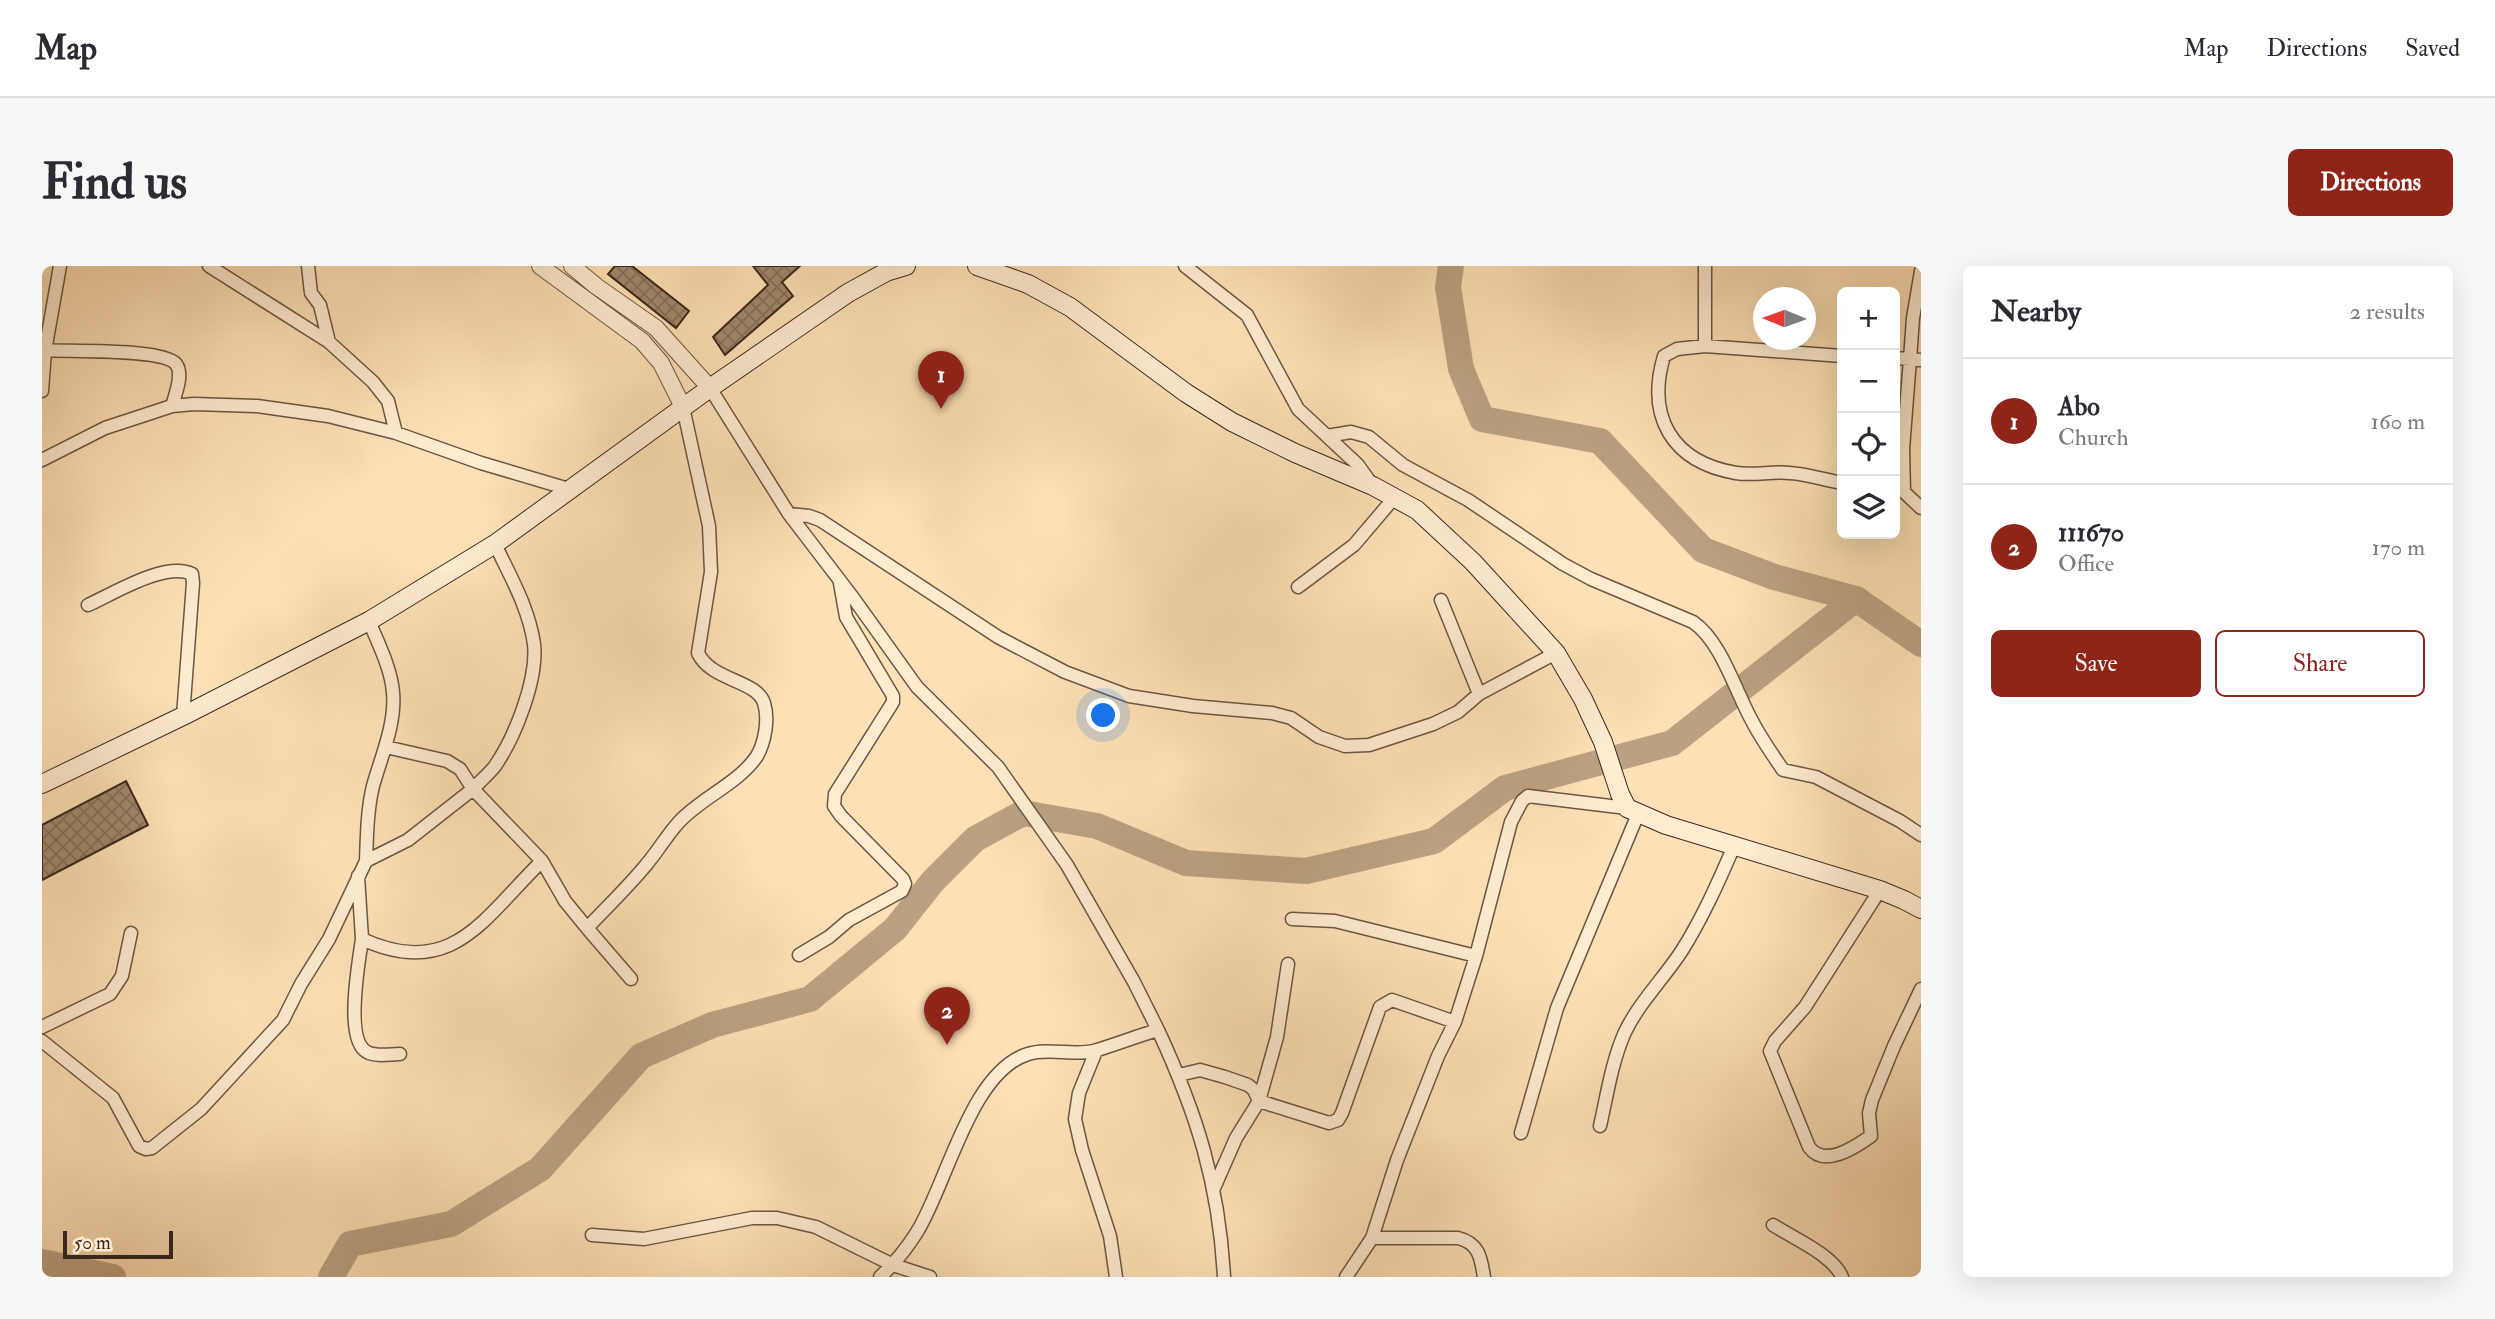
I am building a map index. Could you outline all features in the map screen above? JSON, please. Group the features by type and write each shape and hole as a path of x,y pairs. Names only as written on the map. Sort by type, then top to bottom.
{"main road":[{"path":"42,784 369,621 495,544 709,388 848,293 886,272 906,266"},
{"path":"977,266 1028,284 1070,307 1186,393 1232,422 1294,453 1373,486 1417,510 1473,562 1556,653 1575,682 1603,742 1614,775 1633,811 1734,846 1880,890 1921,909"}],"street":[{"path":"42,391 43,350 60,266"},
{"path":"209,266 329,342 373,382 388,401 396,433"},
{"path":"308,266 311,293 320,305 329,342"},
{"path":"540,266 642,341 661,363 683,407 709,526 711,572 698,653 703,664 758,692 764,703 764,741 757,755 745,770 704,799 679,822 647,864 587,928"},
{"path":"572,266 656,328 709,388 789,514 917,687 998,767 1067,865 1134,982 1179,1075 1199,1128 1214,1188 1224,1277"},
{"path":"1185,266 1247,315 1298,409 1358,465 1373,486"},
{"path":"1705,266 1705,345"},
{"path":"1900,480 1915,359 1913,318 1921,271"},
{"path":"1837,356 1705,345 1677,349 1664,356 1657,379 1658,406 1667,430 1683,451 1713,467 1735,473 1755,475 1788,472 1837,482"},
{"path":"43,350 146,354 167,359 176,364 179,373 172,406"},
{"path":"42,460 105,428 172,406 257,406 328,416 396,433 481,463 572,490"},
{"path":"1327,436 1351,432 1369,437 1403,465 1468,499 1563,564 1591,579 1693,622 1713,645 1751,719 1783,770 1816,778 1900,821 1921,835"},
{"path":"1900,491 1921,509"},
{"path":"1298,587 1354,545 1394,498"},
{"path":"789,514 820,520 998,637 1065,672 1129,696 1193,706 1272,713 1291,718 1319,737 1345,746 1369,745 1433,724 1458,712 1479,694 1556,653"},
{"path":"366,861 408,840 473,789 494,768 505,750 527,697 534,647 524,607 495,544"},
{"path":"88,605 153,575 184,570 192,574 183,716"},
{"path":"799,955 829,937 849,920 902,891 905,884 841,817 834,806 835,794 892,702 893,696 846,617 839,579"},
{"path":"1441,600 1479,694"},
{"path":"42,1041 113,1098 139,1146 146,1149 201,1109 283,1020 301,984 330,939 366,861 366,820 386,747 394,694 369,621"},
{"path":"386,747 447,761 460,769 473,789 542,861 565,901 631,979"},
{"path":"1346,1277 1372,1238 1397,1160 1438,1056 1455,1022 1476,956 1511,822 1522,801 1528,796 1536,796 1633,811 1557,1008 1521,1133"},
{"path":"1600,1126 1618,1050 1626,1031 1703,915 1734,846"},
{"path":"362,939 376,946 409,952 450,946 485,922 542,861"},
{"path":"358,875 362,939 354,1010 358,1037 362,1048 369,1054 400,1054"},
{"path":"1880,890 1805,1007 1770,1051 1808,1147 1814,1155 1823,1157 1852,1149 1871,1136 1869,1113 1872,1100 1921,989"},
{"path":"1292,919 1344,923 1476,956"},
{"path":"42,1027 110,995 122,976 131,933"},
{"path":"1214,1188 1236,1138 1259,1101 1277,1037 1288,964"},
{"path":"1179,1075 1200,1070 1225,1077 1248,1085 1254,1090 1259,1101 1329,1123 1338,1120 1380,1007 1386,1002 1392,1000 1455,1022"},
{"path":"880,1277 893,1265 919,1230 981,1097 998,1073 1028,1054 1096,1051 1110,1044 1158,1030"},
{"path":"1096,1051 1079,1093 1075,1119 1082,1150 1110,1236 1116,1277"},
{"path":"593,1235 644,1240 752,1218 777,1218 816,1227 893,1265 930,1277"},
{"path":"1773,1225 1830,1260 1842,1277"},
{"path":"1372,1238 1458,1238 1469,1241 1481,1258 1484,1277"}],"building":[{"path":"615,266 632,266 689,311 676,328 608,274"},
{"path":"753,266 800,266 782,282 793,296 725,355 713,337 768,285"},
{"path":"126,781 148,825 42,880 42,825"}],"waterway":[{"path":"1451,266 1448,287 1461,369 1482,419 1600,441 1703,550 1774,577 1856,599 1921,644"},
{"path":"331,1277 350,1244 451,1224 540,1169 641,1056 712,1025 810,999 895,929 933,881 975,839 1023,813 1097,826 1186,863 1306,871 1434,841 1505,788 1672,743 1856,599"},
{"path":"42,1262 113,1277"}],"place":[{"name":"Abo","path":"941,409"},
{"name":"111670","path":"947,1045"}]}
